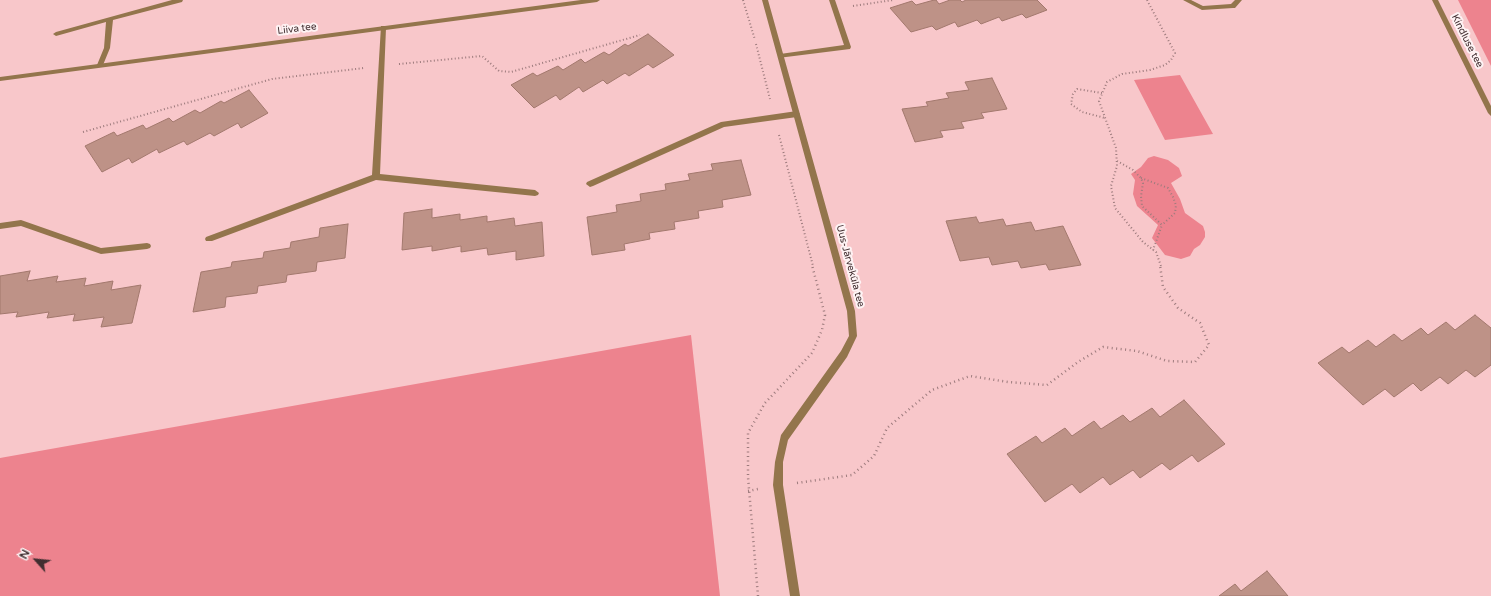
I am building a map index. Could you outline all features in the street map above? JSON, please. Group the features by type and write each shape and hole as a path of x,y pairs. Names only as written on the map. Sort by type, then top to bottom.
{"street":[{"path":"56,34 180,0"},
{"name":"Liiva tee","path":"0,79 597,0"},
{"name":"Uus-Järveküla tee","path":"765,0 851,311 853,336 844,354 784,438 779,462 778,485 795,596"},
{"path":"780,56 848,47 832,0"},
{"path":"1186,0 1202,8 1233,6 1239,0"},
{"name":"Kindluse tee","path":"1435,0 1491,113"},
{"path":"100,65 108,48 110,19"},
{"path":"376,177 383,28"},
{"path":"590,184 723,124 797,114"},
{"path":"209,239 376,177 535,193"},
{"path":"0,226 21,223 101,251 147,246"}],"path":[{"path":"835,8 893,0"},
{"path":"748,491 778,485 852,475 874,456 887,428 932,390 970,376 1008,382 1047,385 1078,362 1103,347 1137,351 1167,361 1195,362 1209,345 1200,323 1178,308 1163,287 1156,252 1143,242 1115,208 1111,186 1117,166 1116,148 1099,101 1106,82 1122,74 1150,70 1165,65 1171,60 1175,53 1147,0"},
{"path":"756,42 825,315 822,330 812,353 766,402 748,433 748,491 758,596"},
{"path":"1102,93 1077,89 1072,94 1071,104 1082,112 1105,118"},
{"path":"1117,161 1133,170 1141,178 1168,188 1173,197 1176,205 1175,212 1162,225 1153,250"},
{"path":"1141,178 1143,183 1141,196 1142,206 1162,225"}],"shaded area":[{"path":"1458,0 1491,0 1491,66"},
{"path":"1180,75 1213,134 1165,140 1134,80"},
{"path":"1154,156 1168,160 1179,168 1182,176 1171,183 1180,199 1185,213 1203,226 1205,232 1205,237 1200,245 1194,249 1190,256 1181,259 1165,255 1152,238 1158,225 1137,206 1133,194 1135,180 1131,174 1141,167 1148,158"},
{"path":"691,335 720,596 0,596 0,458"}],"building":[{"path":"936,0 939,4 950,0 960,0 962,2 966,0 1037,0 1047,10 1026,18 1022,14 1002,21 999,17 981,24 977,20 958,27 955,22 936,30 932,26 911,32 890,8 912,1 916,5"},
{"path":"648,34 674,55 653,68 648,64 629,76 625,73 607,84 603,80 583,92 579,87 560,100 556,95 534,108 511,85 533,73 537,76 558,66 563,70 581,59 585,63 604,52 609,55 625,44 628,46"},
{"path":"992,78 1007,109 981,113 984,118 961,122 964,128 940,131 943,137 915,142 902,109 928,106 926,102 949,98 946,93 969,90 965,82"},
{"path":"249,90 268,113 241,128 238,123 214,136 210,133 187,145 184,141 159,153 157,149 132,163 129,158 102,172 85,146 114,132 117,136 143,125 146,129 169,118 173,122 195,110 200,113 221,101 224,103"},
{"path":"741,160 751,195 722,200 723,207 698,211 699,218 674,222 675,229 649,233 650,239 624,244 625,250 592,255 587,217 617,212 616,205 641,201 640,194 666,190 665,184 690,180 688,174 713,170 711,164"},
{"path":"432,209 432,218 460,214 460,220 487,216 487,222 514,218 515,226 542,222 544,256 516,260 516,251 488,255 487,248 461,252 461,246 432,251 432,246 402,250 404,213"},
{"path":"976,217 979,223 1003,219 1006,226 1031,222 1035,231 1063,226 1081,265 1049,270 1046,264 1021,268 1018,261 992,265 989,257 960,261 946,221"},
{"path":"348,224 345,258 317,262 316,271 287,275 286,282 258,286 257,293 226,297 225,307 193,312 201,272 231,267 232,262 263,258 264,252 290,248 291,242 319,237 320,228"},
{"path":"30,271 27,281 58,276 56,282 86,278 84,286 113,281 111,290 141,285 132,323 101,327 104,317 73,321 75,314 47,318 49,312 16,317 18,312 0,314 0,276"},
{"path":"1475,315 1491,328 1491,365 1475,377 1466,370 1448,384 1440,377 1421,391 1413,383 1394,397 1385,389 1363,405 1318,363 1342,347 1349,353 1368,340 1376,347 1394,334 1402,341 1421,328 1428,335 1446,322 1455,330"},
{"path":"1184,400 1225,444 1198,462 1192,455 1170,470 1162,463 1140,478 1133,470 1110,485 1103,477 1080,493 1072,484 1045,502 1007,454 1036,436 1042,443 1065,428 1072,436 1094,421 1101,429 1123,415 1130,422 1152,408 1160,417"},
{"path":"1267,571 1288,596 1219,596 1235,584 1241,591"}]}
